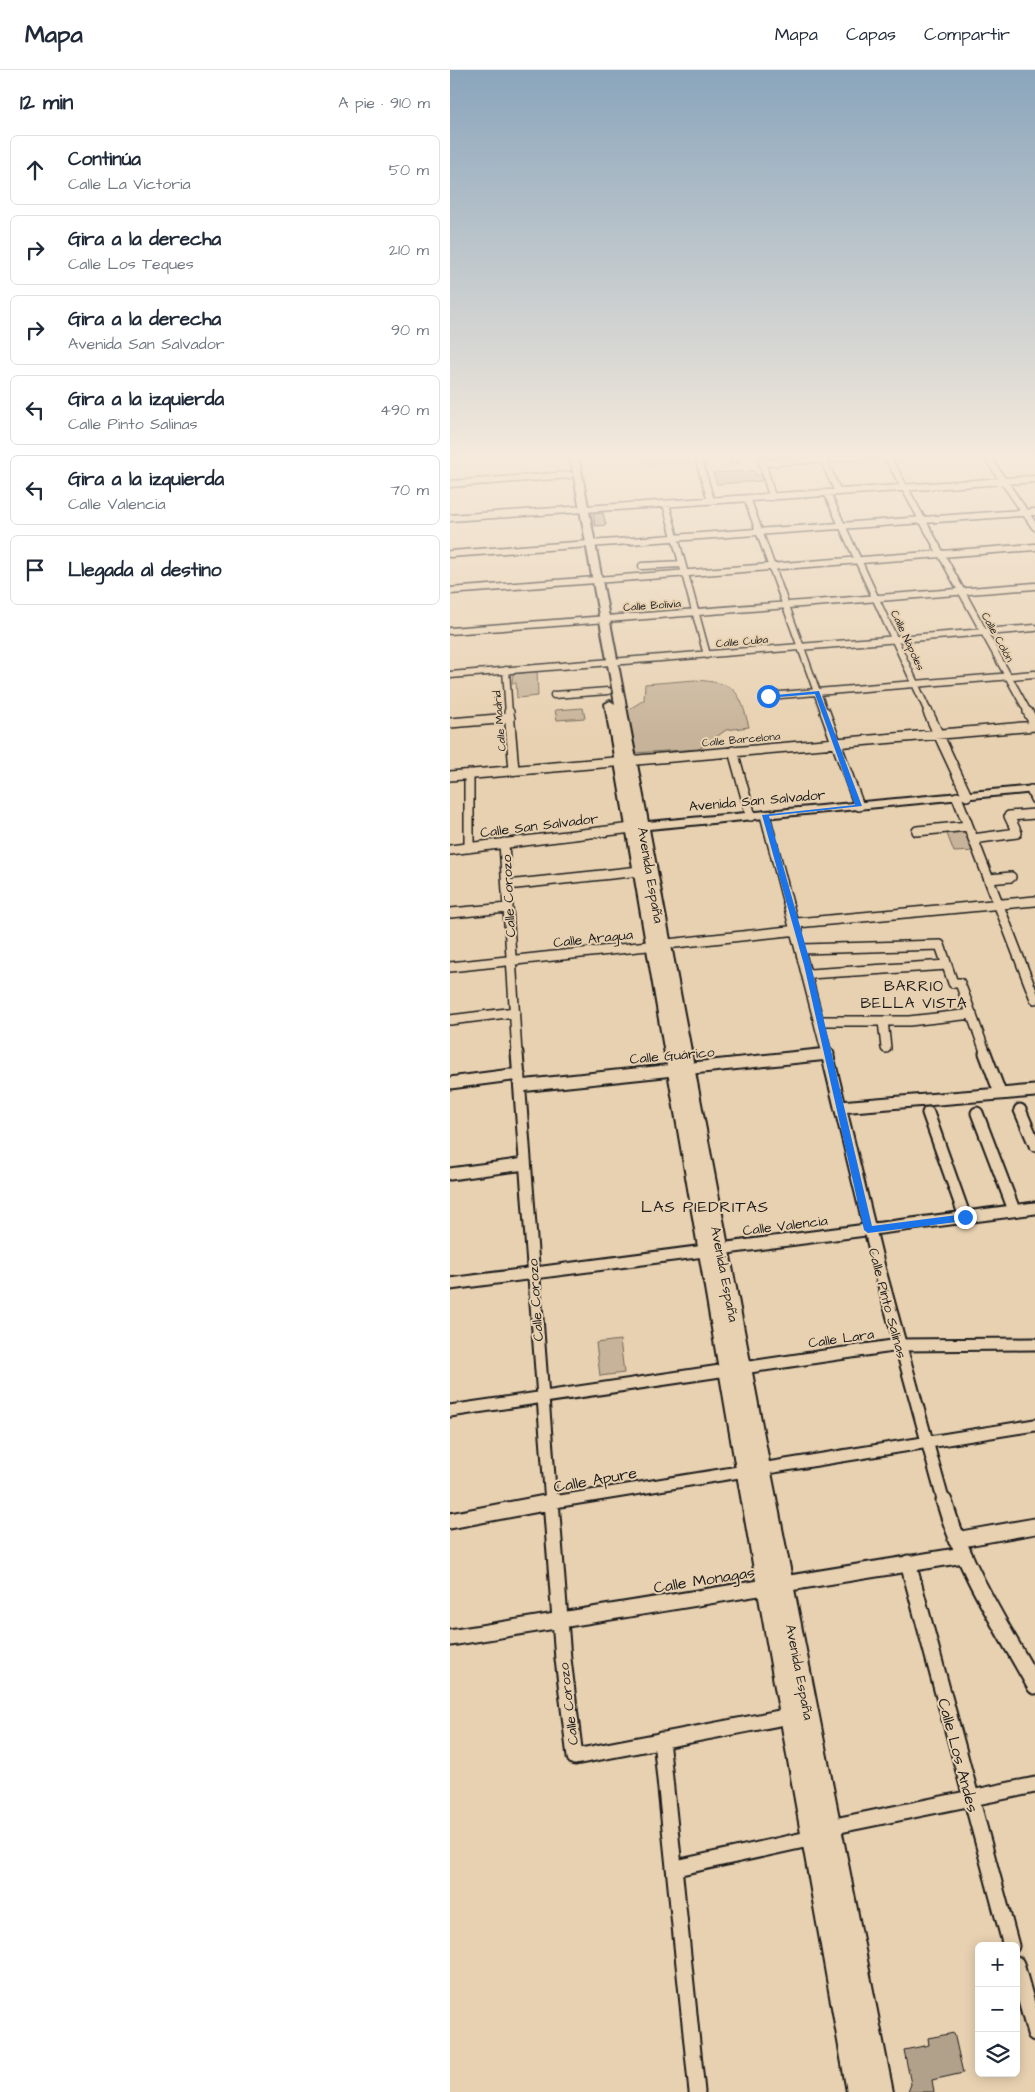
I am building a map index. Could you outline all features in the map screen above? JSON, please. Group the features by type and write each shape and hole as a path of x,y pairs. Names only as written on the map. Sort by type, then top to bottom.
{"main road":[{"name":"Avenida España","path":"587,548 735,1369 761,1469 882,2092"},
{"name":"Avenida España","path":"608,662 608,691 625,760"},
{"name":"Avenida San Salvador","path":"637,827 962,796 1034,793"},
{"name":"Avenida España","path":"637,827 640,871 658,945"},
{"name":"Avenida España","path":"735,1369 745,1471 859,2092"}],"street":[{"path":"450,554 527,548"},
{"path":"678,548 707,655"},
{"path":"765,548 859,806"},
{"name":"Calle Nápoles","path":"853,548 939,734 962,796 968,826 1035,999"},
{"name":"Calle Colón","path":"937,548 1035,725"},
{"path":"450,591 1030,548"},
{"path":"642,566 682,564"},
{"name":"Calle Bolivia","path":"450,631 1035,586"},
{"name":"Calle Cuba","path":"450,675 1035,628"},
{"name":"Calle Madrid","path":"506,670 514,770"},
{"path":"768,696 1035,674"},
{"path":"554,695 608,691"},
{"path":"450,723 510,718"},
{"name":"Calle Barcelona","path":"450,776 1035,725"},
{"path":"733,751 752,816"},
{"path":"469,774 469,848"},
{"path":"973,839 1017,833 1009,816 1035,814"},
{"name":"Calle Pinto Salinas","path":"766,815 803,949 868,1230 899,1346 956,1540 987,1604 1035,1686"},
{"path":"917,831 968,826"},
{"name":"Calle San Salvador","path":"450,850 637,827"},
{"name":"Calle Corozo","path":"504,843 542,1398 568,1718 575,1756 661,1740"},
{"path":"507,885 640,871"},
{"path":"989,879 1011,877"},
{"name":"Calle Aragua","path":"450,967 658,945 797,926 1035,901"},
{"path":"450,914 508,908"},
{"path":"803,949 940,945 953,983 960,983 1000,1093"},
{"path":"809,974 947,965"},
{"path":"450,1020 515,1012"},
{"path":"820,1021 883,1021 972,1014"},
{"path":"883,1021 886,1048"},
{"name":"Calle Guárico","path":"520,1086 828,1054"},
{"path":"450,1082 520,1074"},
{"path":"840,1107 1035,1091"},
{"path":"1020,1110 1035,1145"},
{"path":"928,1113 965,1217"},
{"path":"977,1114 1014,1210"},
{"path":"450,1174 525,1164"},
{"name":"Calle Valencia","path":"450,1284 1035,1208"},
{"name":"Calle Lara","path":"450,1411 899,1346 1035,1344"},
{"path":"761,1469 908,1446 927,1441 1035,1426"},
{"name":"Calle Apure","path":"450,1522 551,1502 745,1471"},
{"path":"956,1540 1035,1526"},
{"name":"Calle Monagas","path":"450,1638 963,1555"},
{"name":"Calle Los Andes","path":"908,1563 1010,1942"},
{"path":"697,2092 686,2001 676,1868 661,1740 790,1716"},
{"path":"830,1827 1035,1784"},
{"path":"676,1868 812,1838"},
{"path":"1020,1979 1035,2033"}],"shaded area":[{"path":"537,671 538,696 517,698 516,683 512,683 513,674"},
{"path":"695,680 719,683 734,690 742,704 749,727 726,730 699,749 633,753 626,711 644,700 645,684"},
{"path":"583,708 585,718 557,720 555,710"},
{"path":"966,830 975,851 954,852 946,831"},
{"path":"620,1340 624,1373 600,1376 596,1343"}],"building":[{"path":"954,2033 963,2073 932,2080 934,2092 908,2092 911,2084 904,2050 929,2045 928,2038"}],"district":[{"name":"BARRIO BELLA VISTA","path":"914,994"},
{"name":"LAS PIEDRITAS","path":"705,1206"}],"route":[{"path":"768,696 817,692 859,806 766,815 808,965 868,1230 965,1217"}]}
